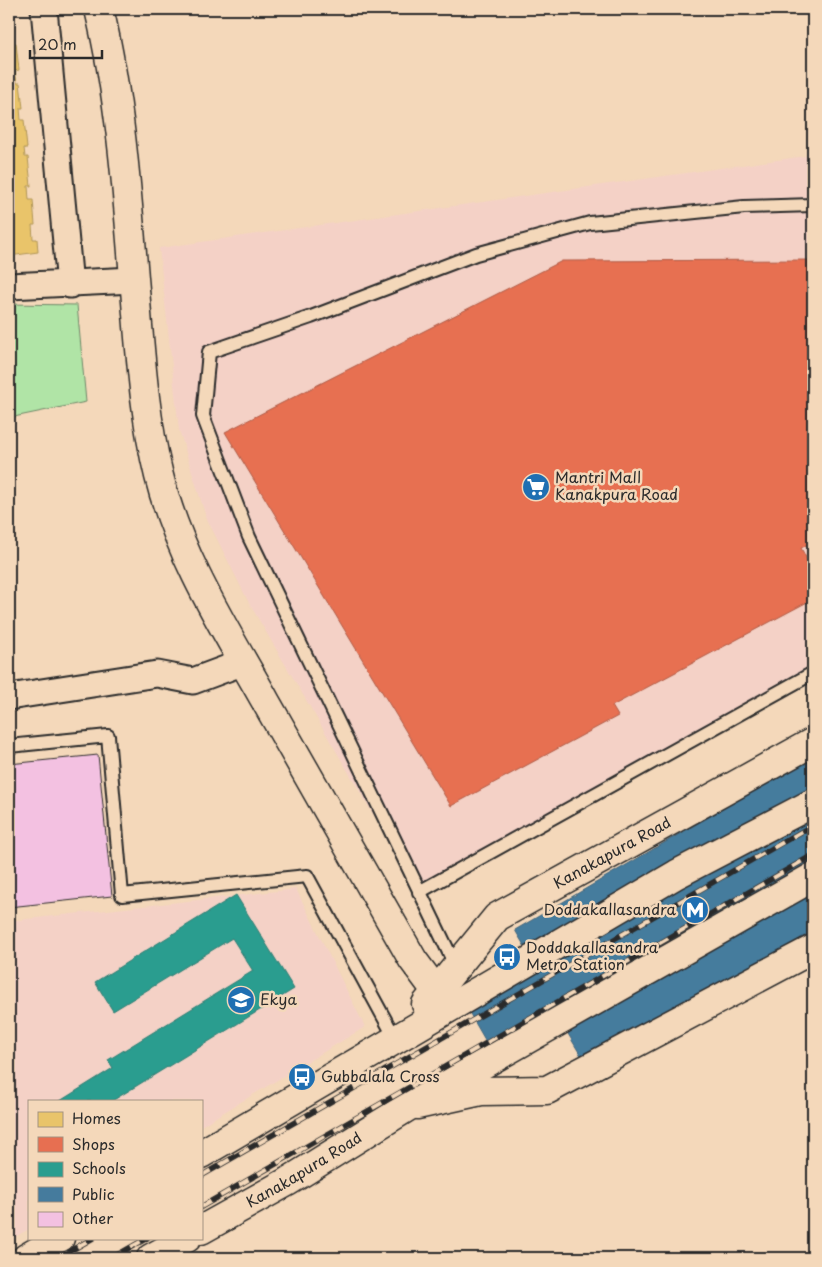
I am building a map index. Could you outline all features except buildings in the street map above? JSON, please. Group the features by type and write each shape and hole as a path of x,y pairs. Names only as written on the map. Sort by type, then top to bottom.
{"main road":[{"path":"99,9 117,112 147,416 159,476 170,514 200,583 244,662 413,960 436,991"},
{"name":"Kanakapura Road","path":"395,1038 413,1022 497,917 813,742"},
{"name":"Kanakapura Road","path":"202,1153 395,1038 677,874 813,803"},
{"name":"Kanakapura Road","path":"202,1229 287,1182 406,1108 813,877"},
{"name":"Kanakapura Road","path":"406,1108 480,1091 548,1090 813,949"},
{"path":"26,1258 57,1240"},
{"path":"151,1258 183,1240"},
{"path":"9,1256 19,1258"}],"street":[{"path":"44,9 70,285"},
{"path":"9,286 70,285 134,280"},
{"path":"9,697 158,674 193,681 244,662"}],"lane":[{"path":"456,967 249,537 203,416 209,352 311,317 476,254 590,223 744,207 813,205"},
{"path":"419,892 813,673"},
{"path":"9,746 108,736 122,895 307,876 395,1038"}],"shaded area":[{"name":"Mantri Mall Kanakpura Road","path":"813,155 813,673 419,892 249,603 206,517 179,430 159,248"},
{"path":"296,889 365,1027 202,1125 202,1100 28,1100 28,1230 15,1237 9,1234 9,921"}],"green space":[{"path":"9,304 77,305 86,402 9,418"}],"railway":[{"path":"202,1175 813,825"},
{"path":"202,1206 813,855"},
{"path":"58,1258 90,1240"},
{"path":"112,1258 144,1240"}],"place":[{"name":"Mantri Mall Kanakpura Road","path":"536,487"},
{"name":"Doddakallasandra","path":"695,910"},
{"name":"Doddakallasandra Metro Station","path":"507,957"},
{"name":"Ekya","path":"241,1000"},
{"name":"Gubbalala Cross","path":"302,1077"}]}
